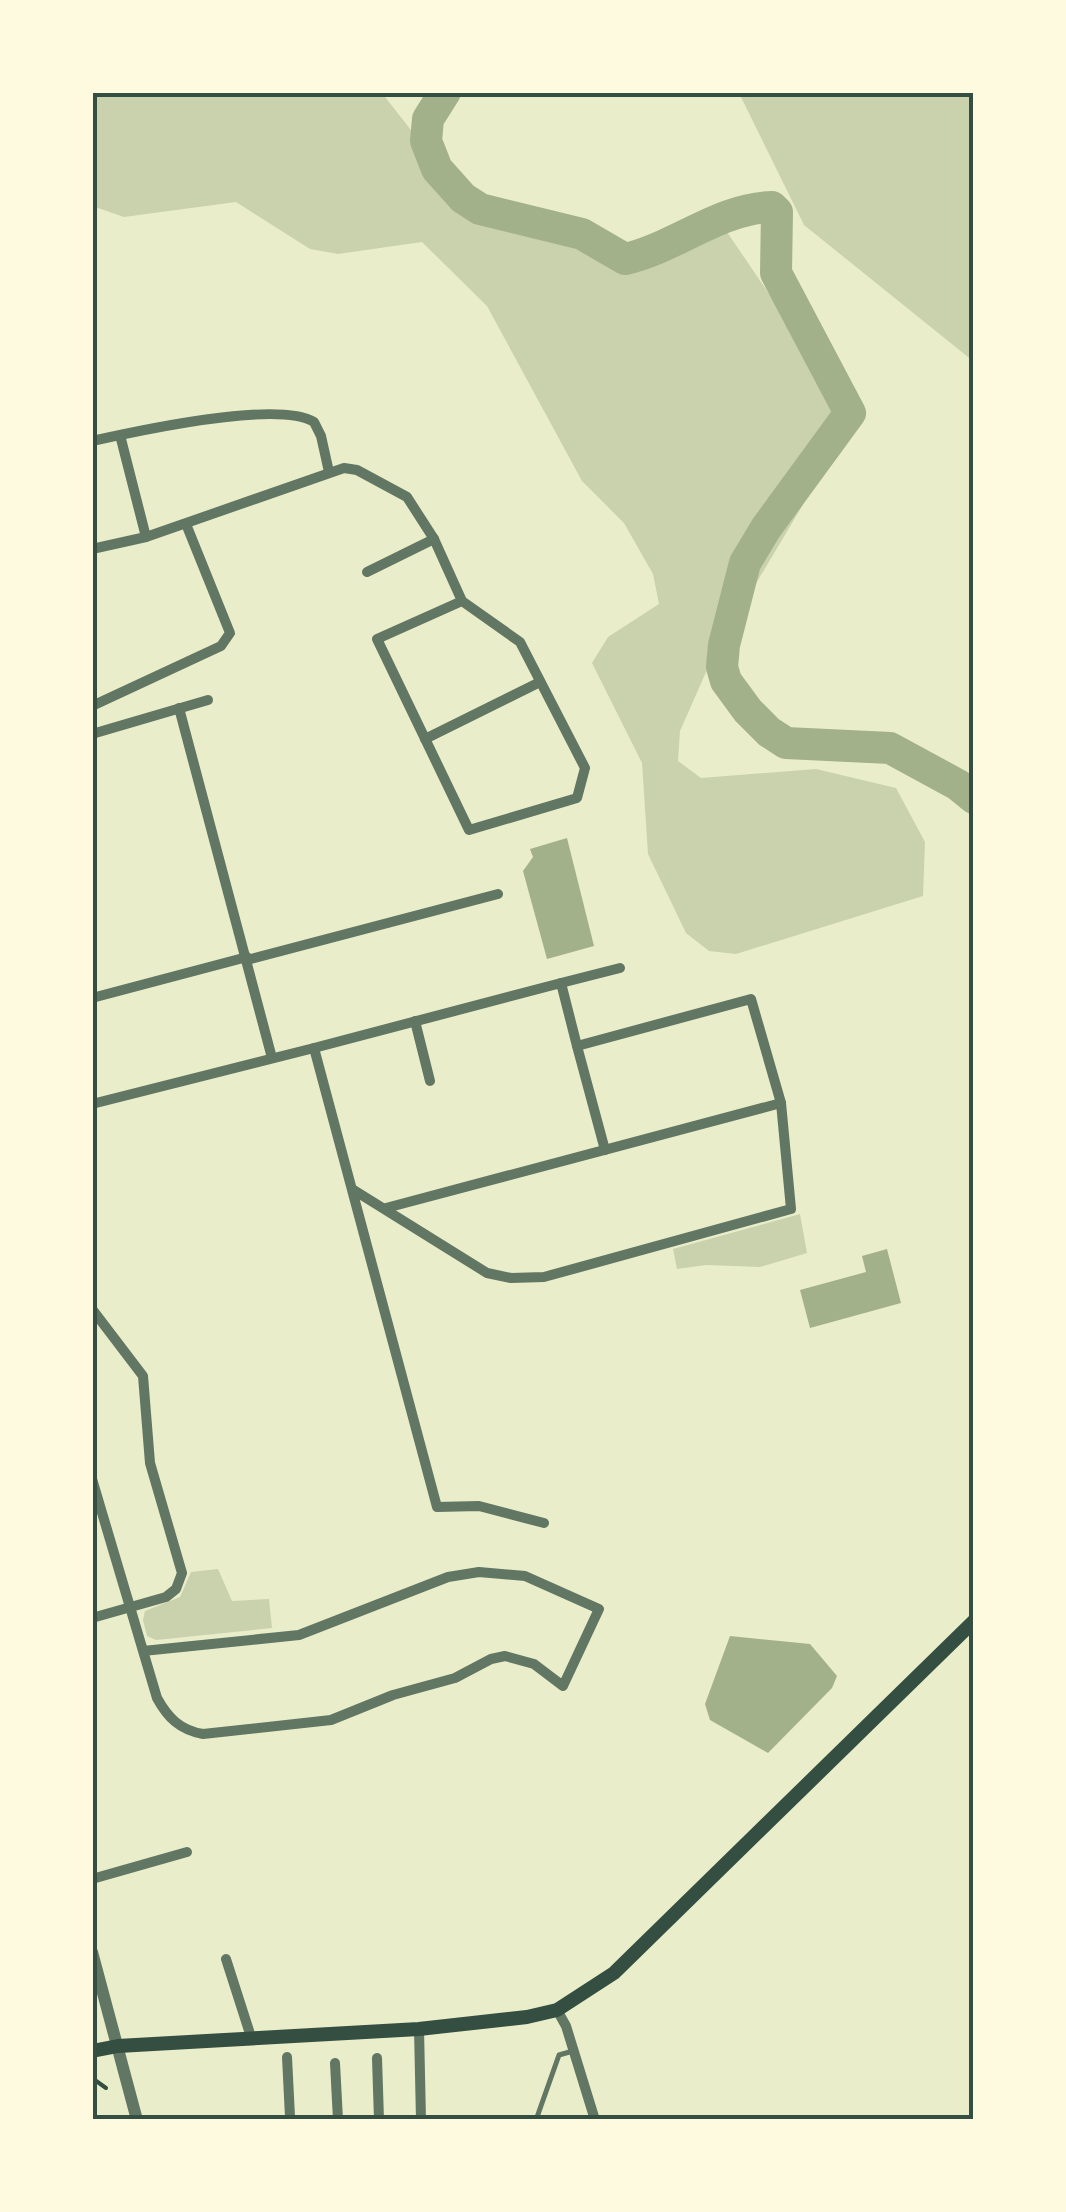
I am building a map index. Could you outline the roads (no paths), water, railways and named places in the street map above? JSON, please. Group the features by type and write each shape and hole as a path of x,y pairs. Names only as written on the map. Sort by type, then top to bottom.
{"main road":[{"path":"92,2051 118,2046 480,2024 557,2010 614,1973 974,1621"}],"street":[{"path":"92,441 167,424 293,414 314,422 330,472"},
{"path":"120,435 146,537"},
{"path":"92,549 146,537 344,468 357,470 407,497 434,540 462,602 520,642 585,768 577,798 470,830 377,639 462,602"},
{"path":"92,706 221,646 230,633 186,524"},
{"path":"368,572 434,540"},
{"path":"425,739 540,682"},
{"path":"92,734 208,700"},
{"path":"179,708 272,1058"},
{"path":"92,998 498,894"},
{"path":"92,1104 620,968"},
{"path":"561,983 605,1150"},
{"path":"352,1189 487,1274 510,1278 544,1276 791,1209 781,1102 751,1000 578,1046"},
{"path":"414,1021 430,1081"},
{"path":"314,1048 437,1507 479,1506 544,1523"},
{"path":"386,1208 781,1102"},
{"path":"92,1309 143,1376 150,1463 182,1573 176,1589 166,1596 92,1618"},
{"path":"92,1478 131,1608 143,1651 157,1698 182,1728 204,1734 331,1720 392,1695 456,1678 505,1656 534,1664 563,1686 599,1609 524,1576 480,1572 448,1577 300,1635 143,1651"},
{"path":"92,1879 187,1852"},
{"path":"92,1952 137,2120"},
{"path":"226,1959 252,2040"},
{"path":"557,2010 596,2120"},
{"path":"419,2029 421,2120"},
{"path":"224,2120 290,2118 286,2057"},
{"path":"377,2058 379,2120"},
{"path":"335,2063 338,2120"}],"lane":[{"path":"536,2120 559,2056 574,2051"}],"waterway":[{"path":"445,92 428,119 426,141 437,169 463,198 480,209 582,234 625,259 734,214 772,207 777,212 776,273 850,413 745,563 724,645 722,667 726,681 748,711 786,743 890,748 974,798"}]}
